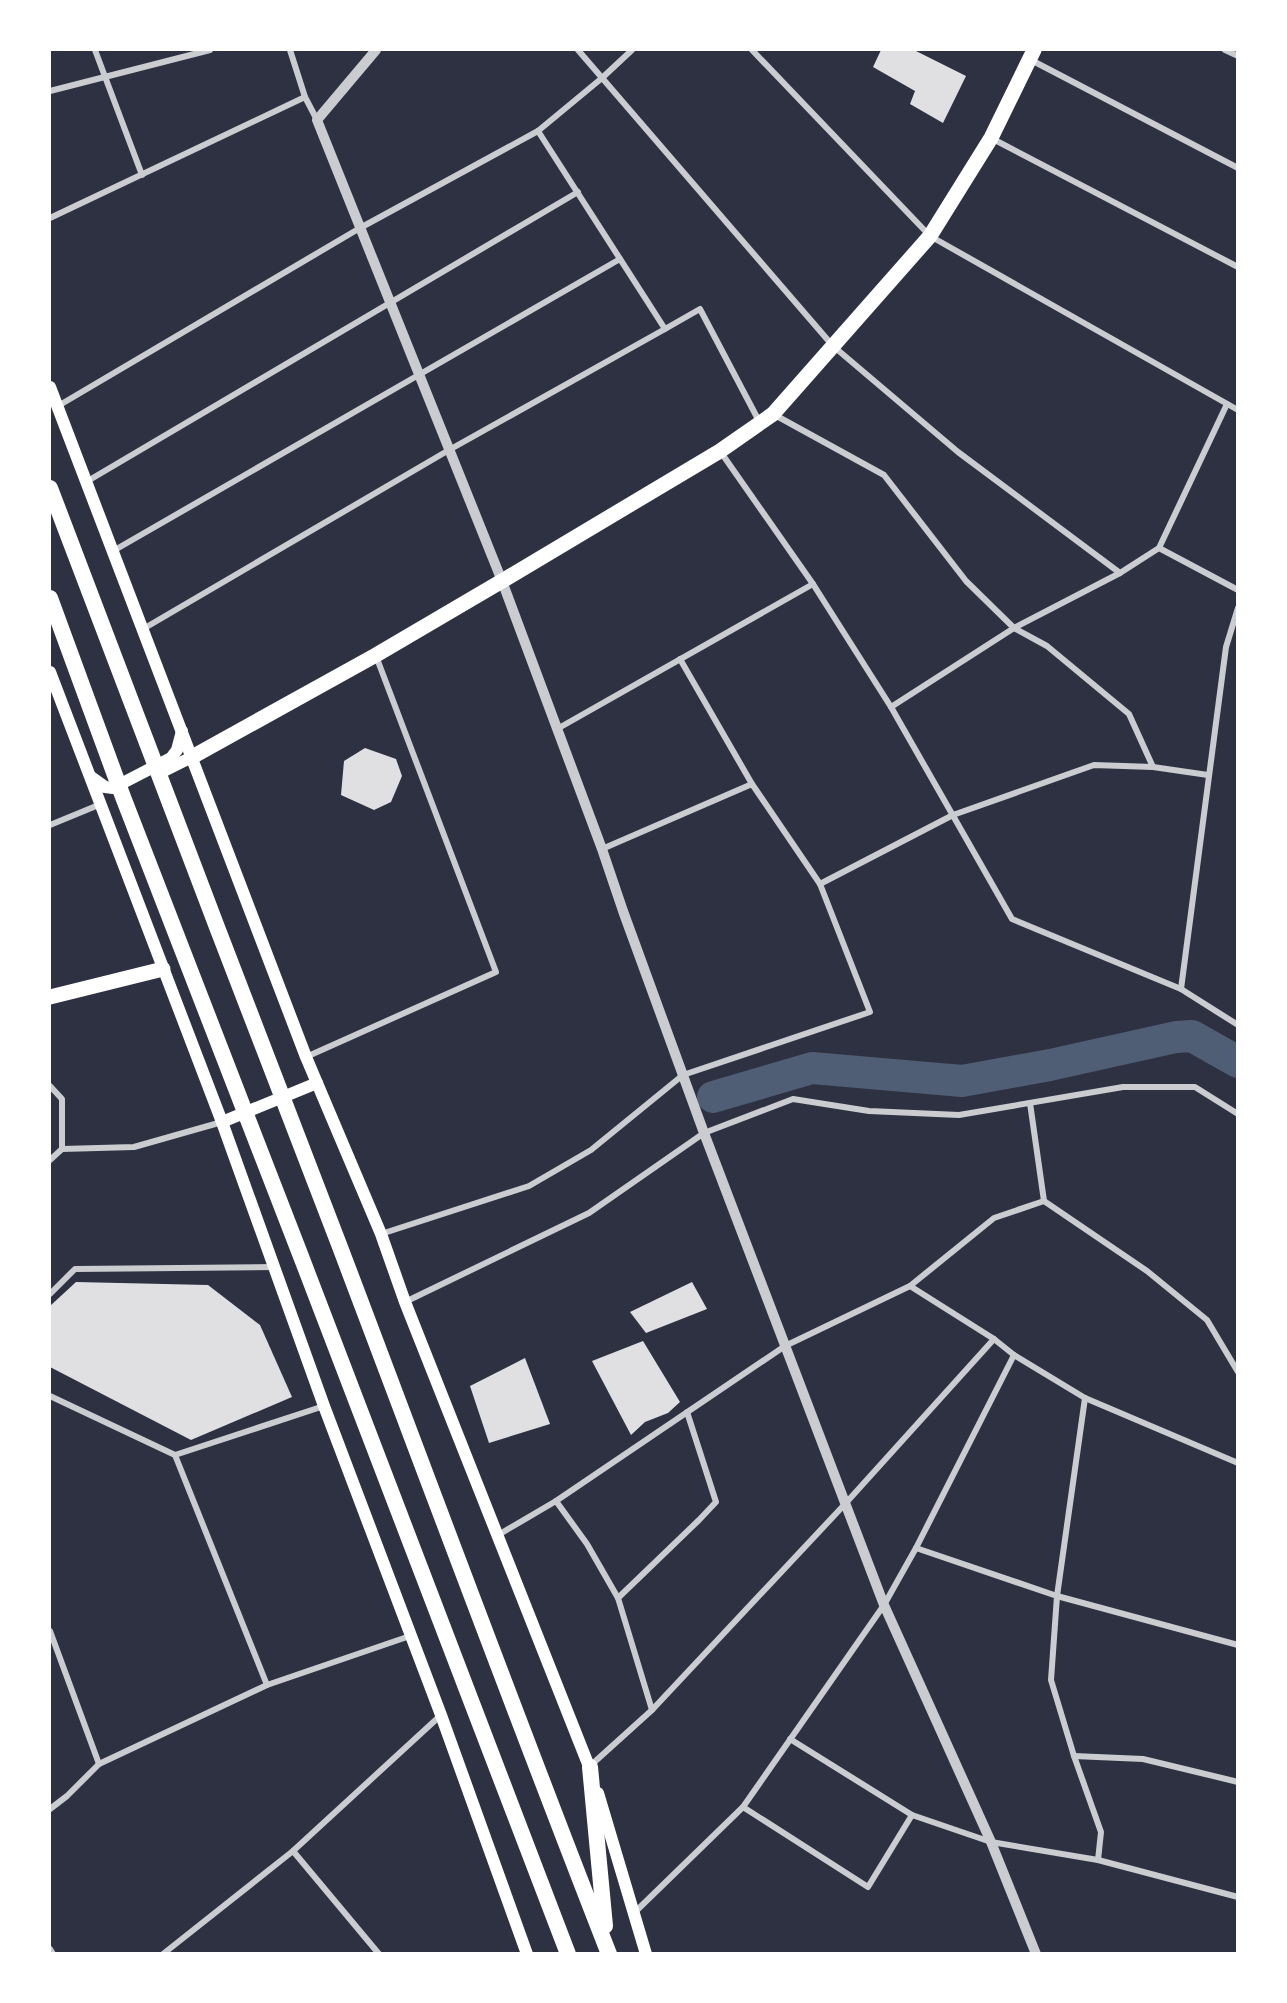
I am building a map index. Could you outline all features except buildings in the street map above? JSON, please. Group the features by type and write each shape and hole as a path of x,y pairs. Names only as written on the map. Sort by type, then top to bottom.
{"highway":[{"path":"50,488 467,1588 608,1950"},
{"path":"50,598 123,797 568,1953"},
{"path":"590,1767 608,1950"}],"main road":[{"path":"101,804 192,757 376,655 720,451 767,419 930,236 991,138 1031,54"},
{"path":"50,387 306,1057 381,1234 405,1302 590,1767 646,1953"},
{"path":"50,672 222,1122 324,1406 441,1715 527,1953"},
{"path":"91,777 105,787 113,788 171,758 177,750 182,731"},
{"path":"50,997 163,969"},
{"path":"222,1122 317,1083"}],"street":[{"path":"95,50 142,175"},
{"path":"50,91 210,50"},
{"path":"290,50 305,97 317,120 502,581 602,849 704,1133 884,1605 991,1842 1036,1953"},
{"path":"317,120 376,50"},
{"path":"578,50 833,346 958,452 1120,573"},
{"path":"57,406 360,228 538,131 632,50"},
{"path":"752,50 930,236 1238,410"},
{"path":"1225,50 1238,56"},
{"path":"1031,54 1238,168"},
{"path":"50,218 305,97"},
{"path":"538,131 665,329"},
{"path":"991,138 1238,267"},
{"path":"86,482 578,192"},
{"path":"113,551 620,259"},
{"path":"143,629 449,450 700,309 767,419 884,475 966,581 1014,628 1047,646 1129,714 1153,766"},
{"path":"891,707 1014,628 1120,573 1159,548 1227,404"},
{"path":"720,451 813,584 891,707 1012,919 1181,988 1238,1025"},
{"path":"1159,548 1238,590"},
{"path":"558,729 813,584"},
{"path":"1181,988 1226,647 1238,608"},
{"path":"306,1057 496,972 376,655"},
{"path":"381,1234 529,1186 591,1150 683,1075 870,1012 820,884 752,784 680,659"},
{"path":"820,884 953,815 1094,765 1153,766 1208,775"},
{"path":"602,849 752,784"},
{"path":"50,825 101,804"},
{"path":"50,1086 62,1099 62,1149"},
{"path":"405,1302 589,1213 704,1133 793,1099 869,1111 959,1115 1123,1088 1196,1087 1238,1114"},
{"path":"1030,1103 1044,1201 1147,1271 1207,1320 1238,1372"},
{"path":"50,1160 62,1149 134,1146 222,1122"},
{"path":"498,1535 556,1502 785,1346 910,1286 994,1218 1044,1201"},
{"path":"50,1294 75,1269 275,1267"},
{"path":"910,1286 1014,1355 1085,1398 1238,1463"},
{"path":"590,1767 652,1710 845,1504 993,1339"},
{"path":"633,1915 743,1807 884,1605 916,1548 1014,1355"},
{"path":"50,1396 175,1455 267,1684"},
{"path":"1085,1398 1057,1596 1051,1680 1074,1756 1101,1832 1098,1860"},
{"path":"175,1455 324,1406"},
{"path":"618,1598 716,1502 687,1412"},
{"path":"556,1502 587,1544 618,1598 652,1710"},
{"path":"916,1548 1057,1596 1238,1645"},
{"path":"50,1631 99,1764"},
{"path":"50,1809 67,1796 99,1764 267,1684 410,1636"},
{"path":"163,1953 293,1851 441,1715"},
{"path":"790,1739 912,1815 991,1842 1098,1860 1238,1897"},
{"path":"1074,1756 1143,1759 1238,1782"},
{"path":"743,1807 868,1887 912,1815"},
{"path":"293,1851 379,1953"},
{"path":"50,1949 53,1953"},
{"path":"646,1953 653,1953"}],"waterway":[{"path":"713,1097 812,1068 962,1081 1050,1065 1176,1037 1192,1036 1238,1062"}]}
